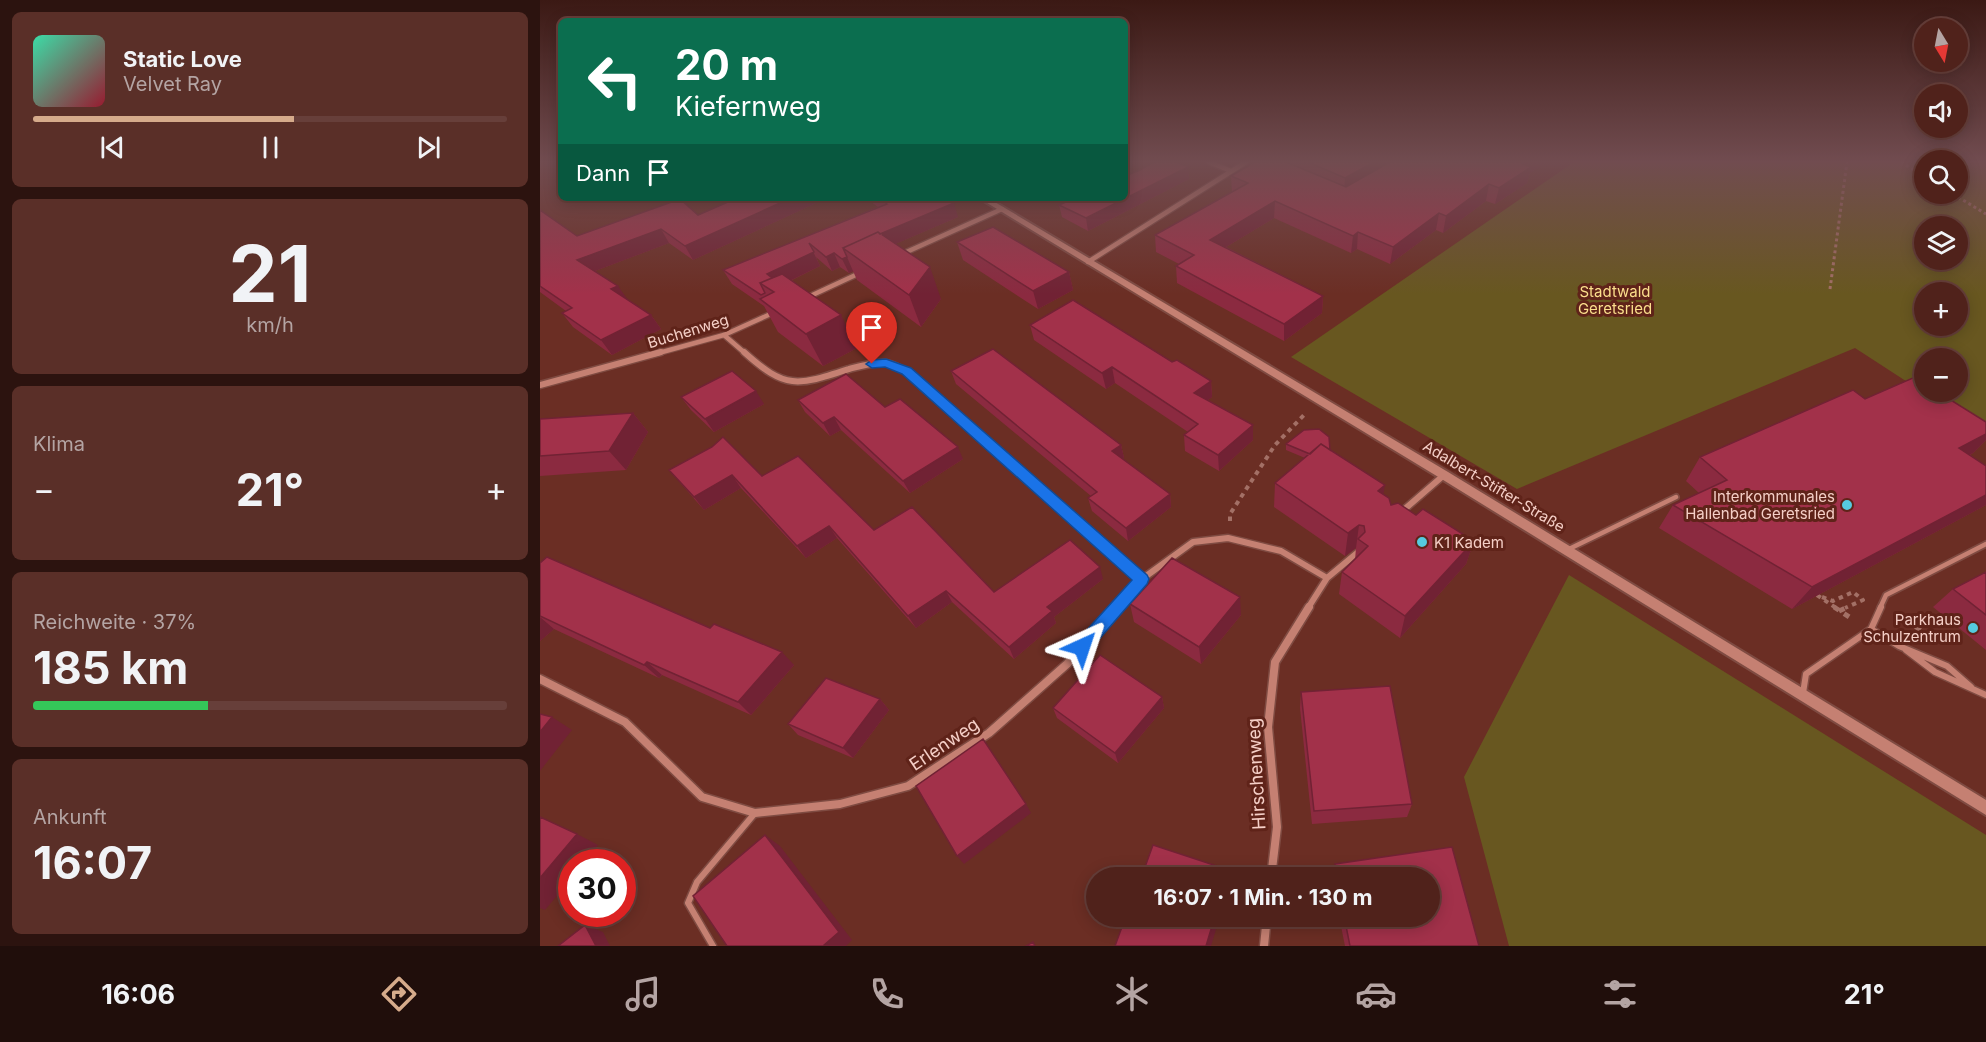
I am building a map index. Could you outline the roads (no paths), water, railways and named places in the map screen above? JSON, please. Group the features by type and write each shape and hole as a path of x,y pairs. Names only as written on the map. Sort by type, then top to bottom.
{"street":[{"name":"Adalbert-Stifter-Straße","path":"997,206 1444,475 1986,808"},
{"path":"1088,262 1176,206"},
{"path":"895,257 1002,209"},
{"path":"799,301 874,267"},
{"name":"Buchenweg","path":"540,385 724,335 777,311"},
{"path":"724,335 778,378 795,383 823,378 856,366 886,363 907,371 1142,579"},
{"path":"1396,517 1444,475"},
{"name":"Erlenweg","path":"540,679 625,722 702,797 755,813 840,804 908,786 988,733 1067,664 1142,579 1193,542 1228,538 1281,551 1327,578"},
{"name":"Hirschenweg","path":"1272,867 1277,827 1268,727 1275,662 1327,578 1357,553"},
{"path":"1264,946 1266,927"}],"lane":[{"path":"1567,550 1676,497"},
{"path":"1803,695 1806,674 1871,629 1886,595 1986,544"},
{"path":"1871,629 1904,648 1935,658 1960,674 1971,687"},
{"path":"1904,648 1922,667 1935,675 1971,687 1986,695"},
{"path":"713,946 688,903 697,882 755,813"}],"place":[{"name":"Interkommunales Hallenbad Geretsried","path":"1847,505"},
{"name":"K1 Kadem","path":"1422,542"},
{"name":"Parkhaus Schulzentrum","path":"1973,628"}],"park label":[{"name":"Stadtwald Geretsried","path":"1615,300"}]}
